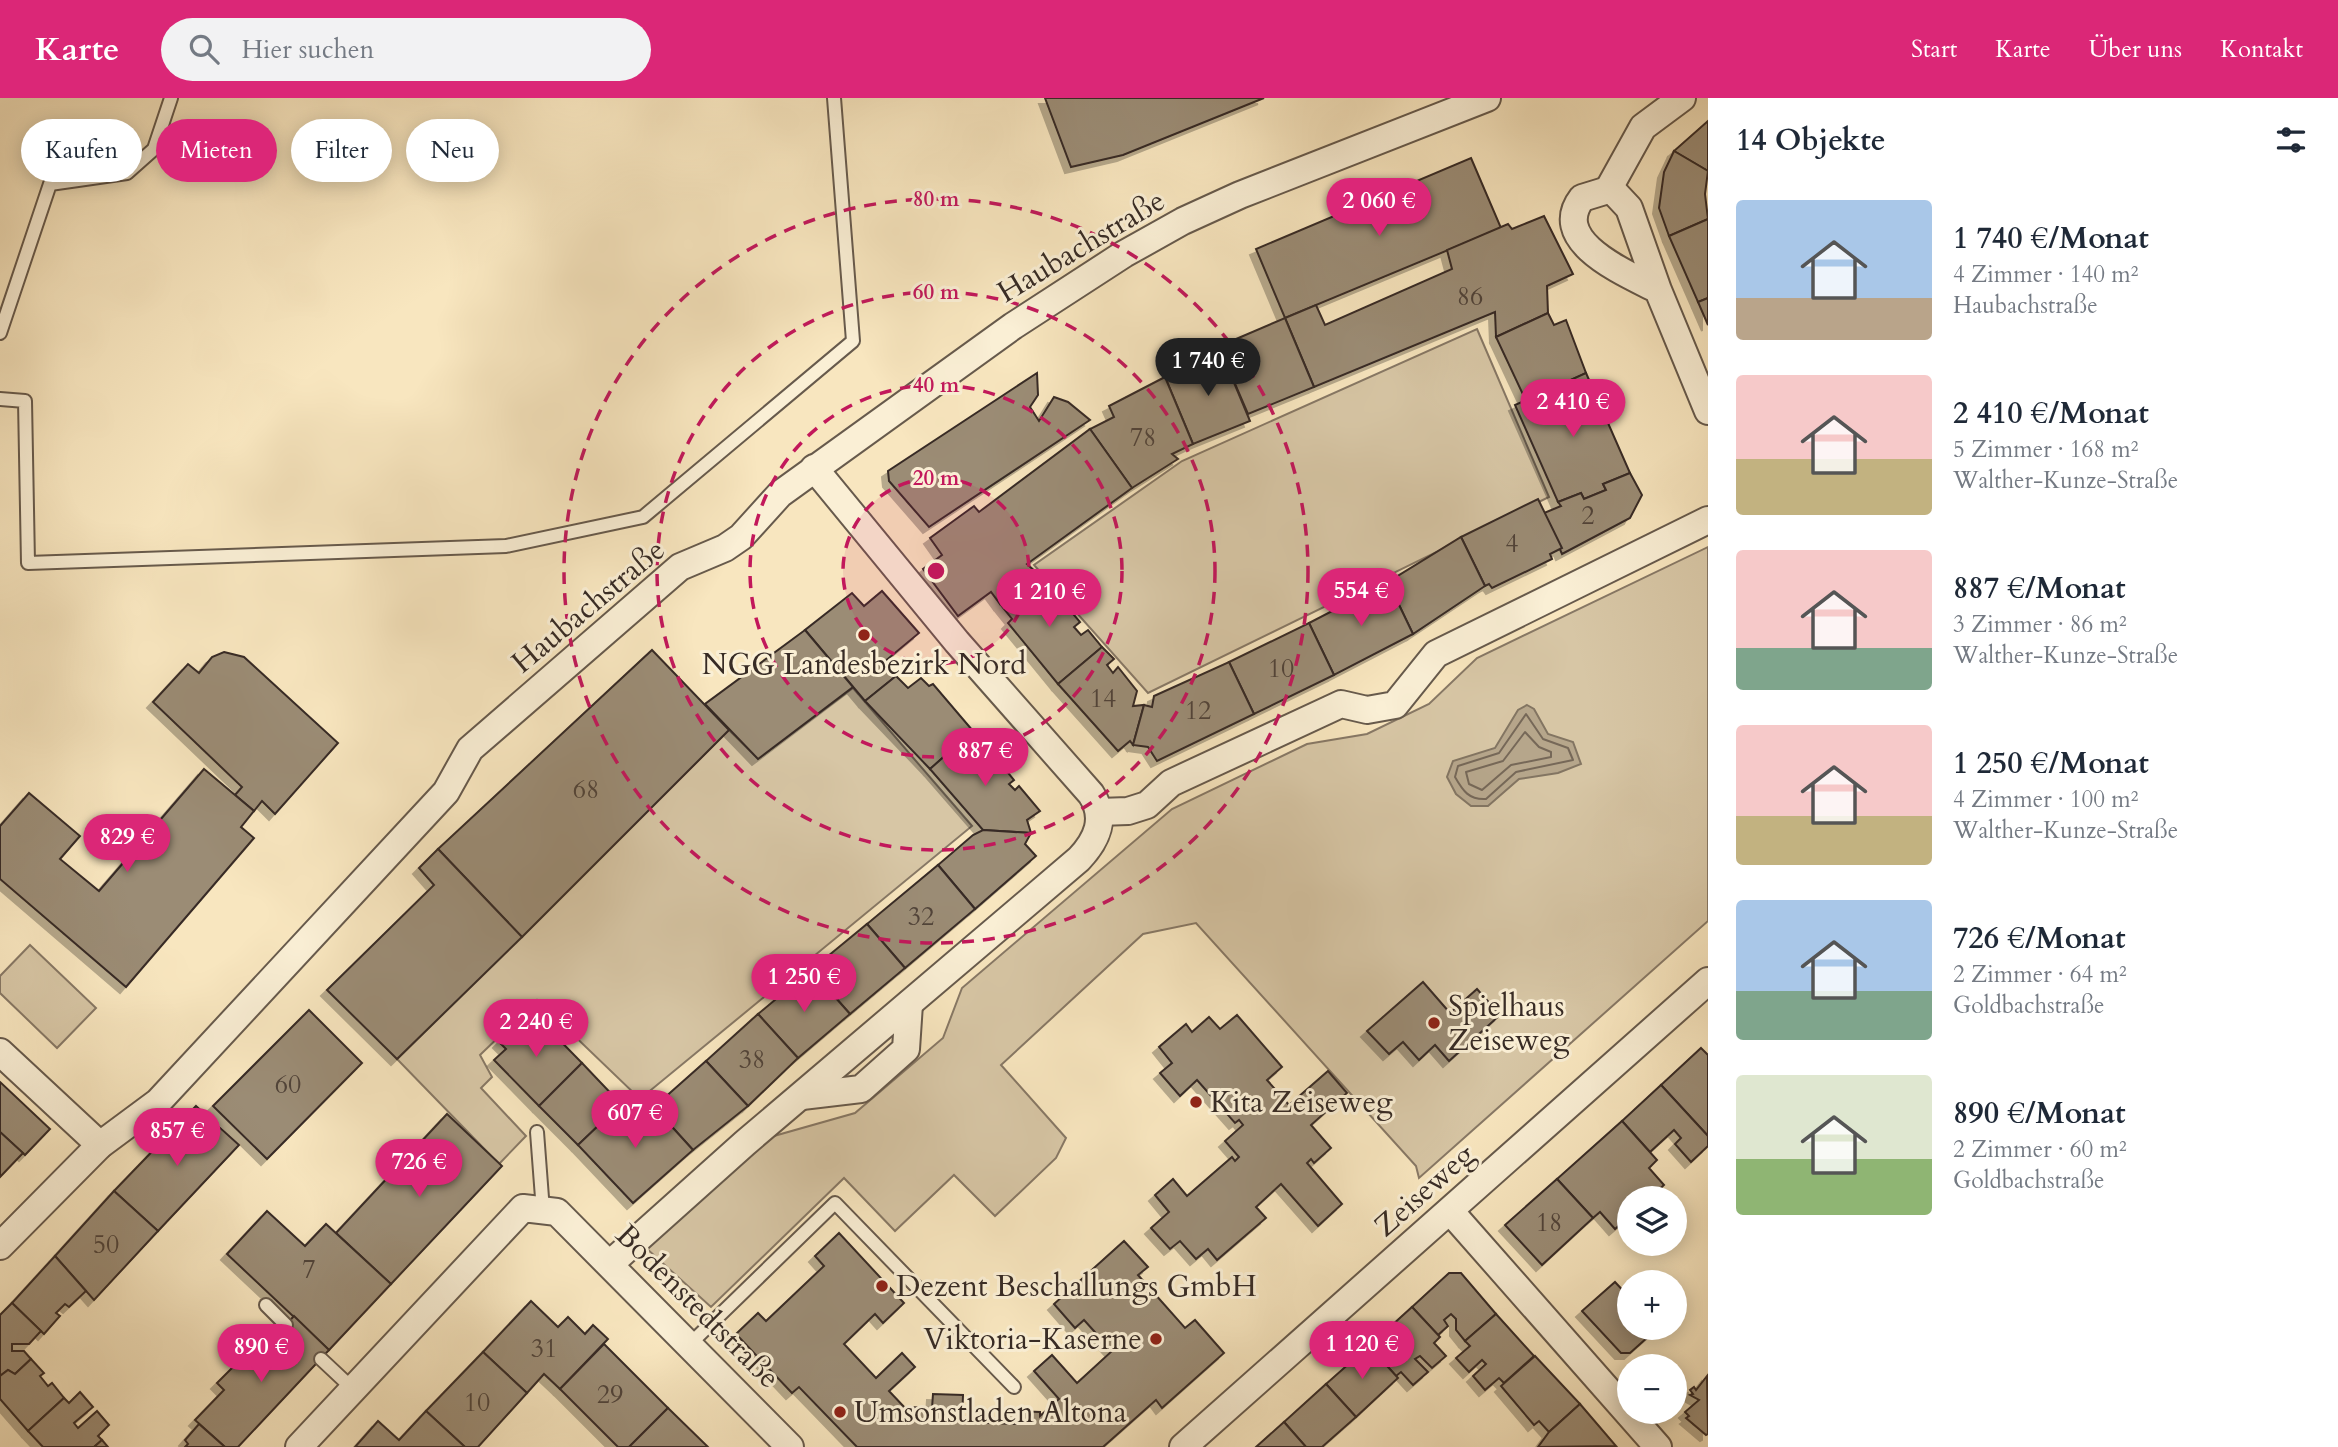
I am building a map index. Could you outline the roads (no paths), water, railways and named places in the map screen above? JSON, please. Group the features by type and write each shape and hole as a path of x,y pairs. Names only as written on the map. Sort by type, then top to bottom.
{"street":[{"name":"Haubachstraße","path":"0,1246 100,1146 158,1102 446,792 470,749 680,567 725,548 741,537 780,494 814,468 1013,326 1124,254 1183,221 1240,195 1487,98"},
{"path":"1608,190 1643,127 1682,98"},
{"path":"1658,290 1593,251 1574,230 1575,210 1583,198 1598,190 1614,191 1629,208 1658,290 1708,411"},
{"path":"611,1264 1079,859 1094,842 1100,812 1091,794 957,642 814,468"},
{"path":"1100,812 1128,811 1147,805 1171,783 1341,704 1367,710 1395,705 1436,653 1708,520"},
{"name":"Zeiseweg","path":"1183,1447 1708,981"},
{"path":"0,1052 100,1146"},
{"path":"299,1447 523,1208 550,1211"},
{"name":"Bodenstedtstraße","path":"550,1211 611,1264 790,1447"},
{"path":"1450,1211 1658,1447"}],"lane":[{"path":"0,333 50,184 127,173 155,149 171,98"},
{"path":"0,399 25,401 29,563 506,546 643,517 853,341 834,98"},
{"path":"537,1132 550,1211"},
{"path":"690,1344 835,1203 1014,1387"},
{"path":"266,1305 286,1325"},
{"path":"321,1359 354,1389"}],"water":[{"path":"1527,705 1534,709 1548,734 1573,742 1581,764 1558,773 1519,779 1488,806 1471,806 1456,794 1447,777 1453,761 1495,748 1518,710"}],"place":[{"name":"NGG Landesbezirk Nord","path":"864,635"},
{"name":"Spielhaus Zeiseweg","path":"1434,1023"},
{"name":"Kita Zeiseweg","path":"1196,1102"},
{"name":"Dezent Beschallungs GmbH","path":"882,1286"},
{"name":"Viktoria-Kaserne","path":"1156,1339"},
{"name":"Umsonstladen Altona","path":"840,1412"}]}
